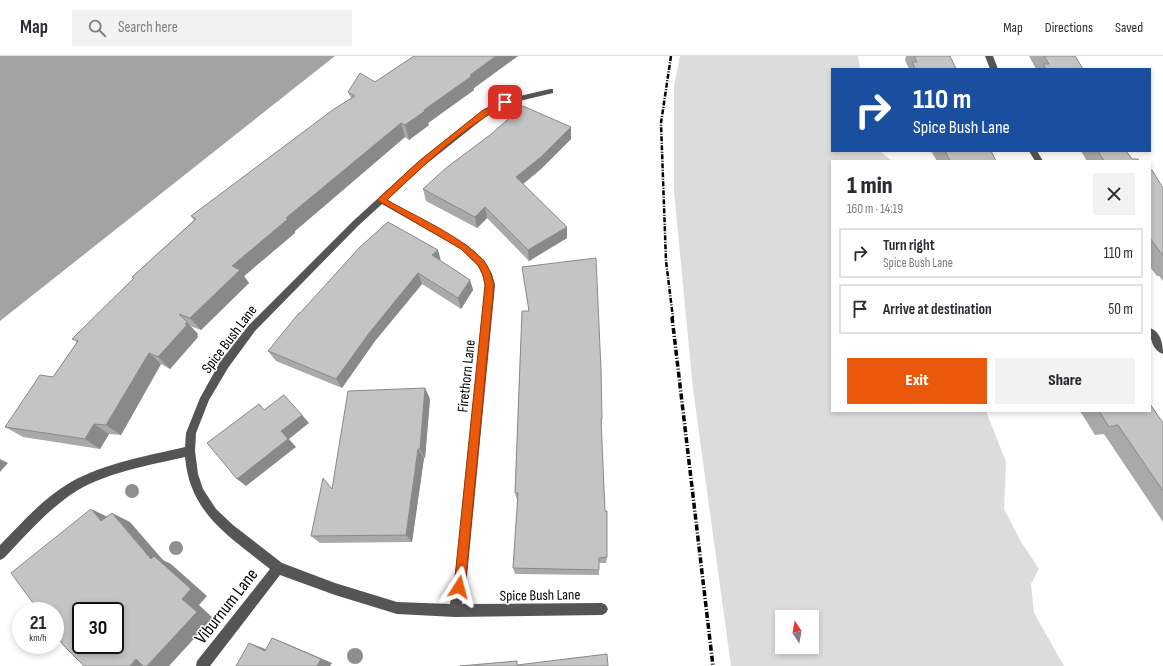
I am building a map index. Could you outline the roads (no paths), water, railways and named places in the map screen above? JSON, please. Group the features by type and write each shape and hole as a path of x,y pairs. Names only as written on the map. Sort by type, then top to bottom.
{"street":[{"path":"989,56 994,68"},
{"name":"Spice Bush Lane","path":"550,91 505,102 486,112 422,163 381,200 355,224 252,328 224,365 205,398 191,433 190,451 192,474 198,492 212,513 229,529 278,568 397,608 455,611 602,609"},
{"name":"Firethorn Lane","path":"381,200 464,247 481,263 487,274 490,285 462,576 455,611"},
{"path":"1151,333 1163,350"},
{"path":"0,554 43,510 75,486 92,478 122,468 190,451"},
{"name":"Viburnum Lane","path":"202,666 278,568"}],"railway":[{"path":"671,56 661,123 666,261 673,318"},
{"path":"672,317 713,666"}]}
